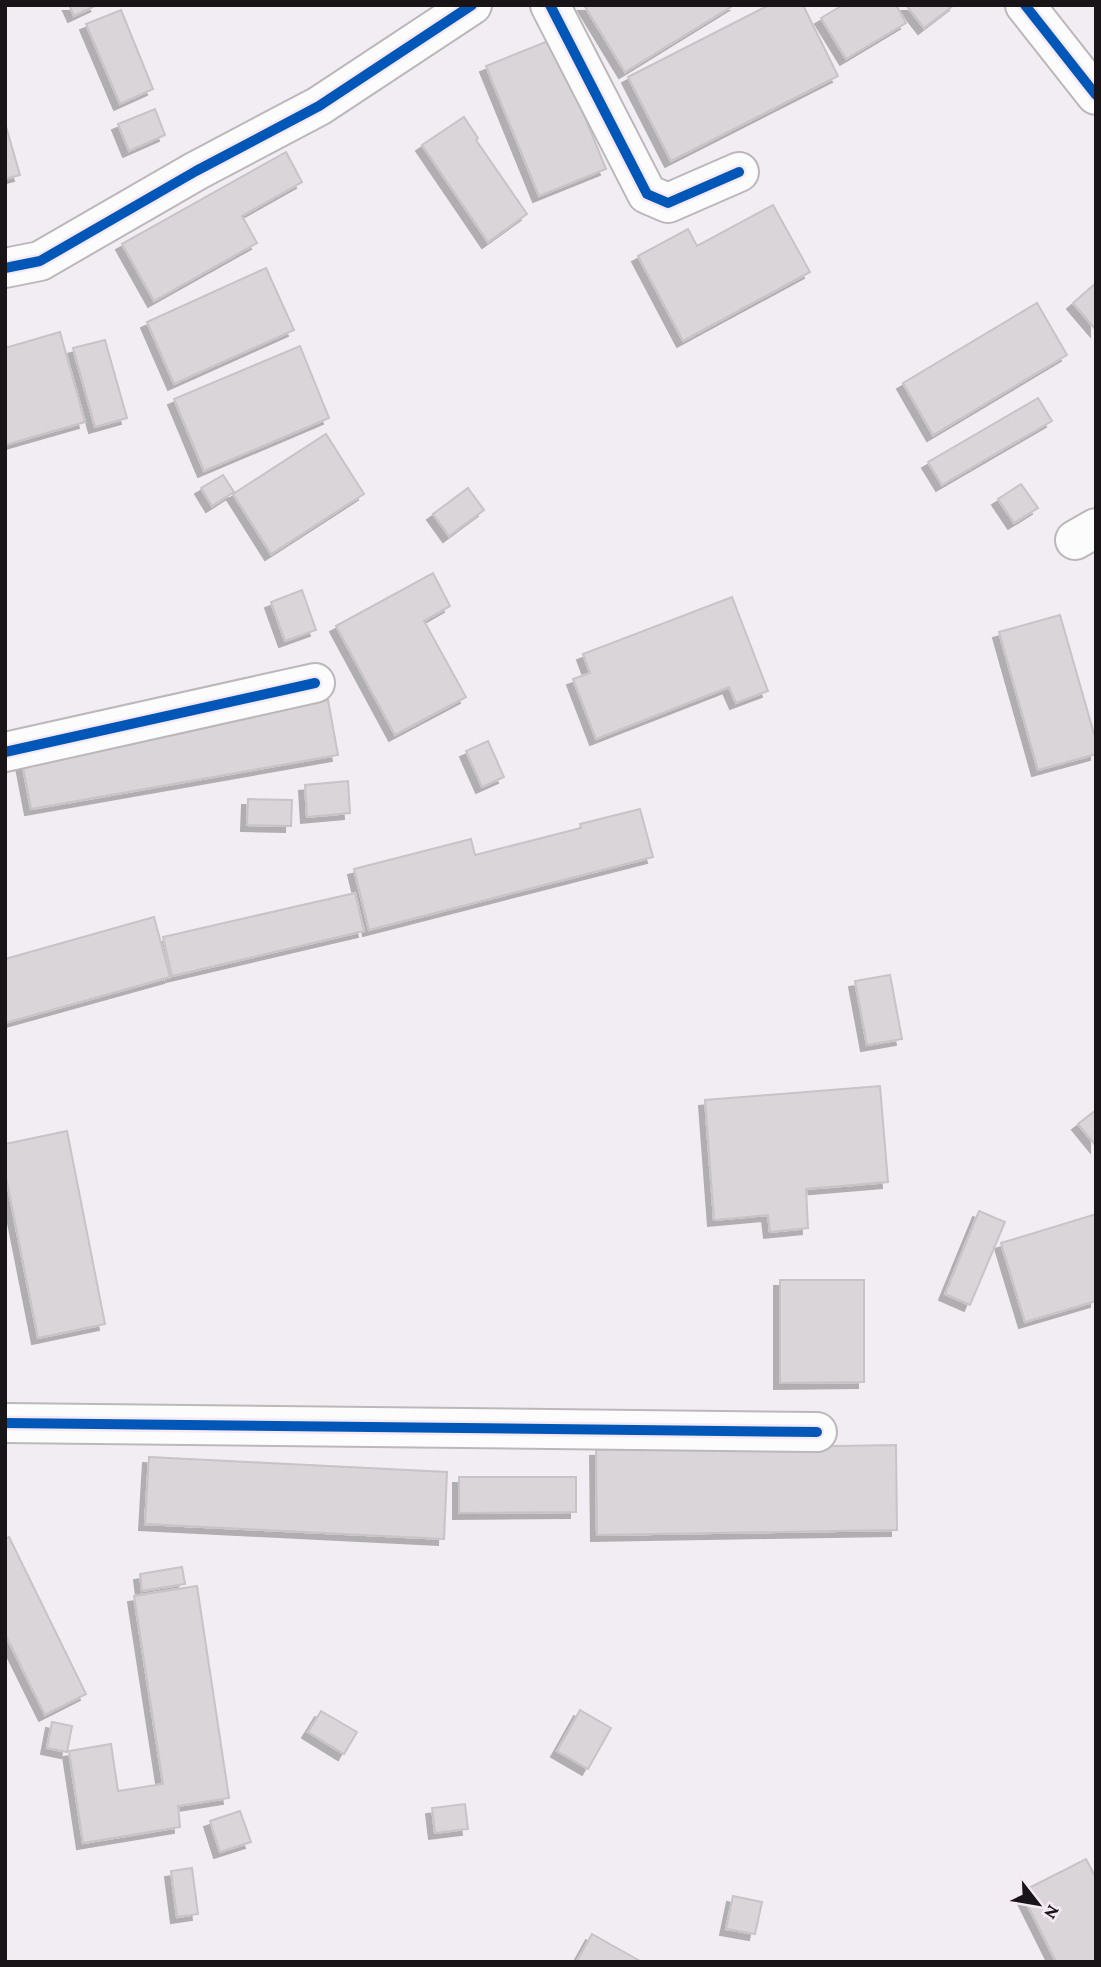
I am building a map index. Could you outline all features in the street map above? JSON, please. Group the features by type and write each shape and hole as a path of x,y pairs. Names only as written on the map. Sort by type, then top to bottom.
{"street":[{"path":"5,268 40,261 196,171 320,106 472,5"},
{"path":"550,5 647,194 668,203 738,172"},
{"path":"1025,5 1096,95"},
{"path":"5,752 315,683"},
{"path":"5,1423 817,1432"}],"building":[{"path":"69,5 97,5 74,16"},
{"path":"584,5 734,5 625,72"},
{"path":"769,5 803,5 838,76 671,161 628,77"},
{"path":"843,5 896,5 906,23 846,59 821,18"},
{"path":"906,5 954,5 924,28"},
{"path":"121,10 153,89 120,104 86,24"},
{"path":"553,39 606,169 539,196 486,66"},
{"path":"155,109 165,135 129,151 118,124"},
{"path":"464,117 478,138 476,140 527,214 488,242 422,145"},
{"path":"5,123 20,175 5,179"},
{"path":"286,152 302,182 242,216 257,243 154,301 122,244"},
{"path":"773,205 810,272 683,341 638,256 688,229 697,246"},
{"path":"266,268 294,330 174,384 147,322"},
{"path":"1096,283 1096,330 1073,303"},
{"path":"1037,303 1067,355 933,435 903,383"},
{"path":"60,332 85,422 5,445 5,348"},
{"path":"105,340 127,418 95,427 73,348"},
{"path":"300,346 329,418 204,471 174,399"},
{"path":"1038,398 1052,421 942,485 928,462"},
{"path":"326,434 364,494 271,554 233,494"},
{"path":"223,475 234,492 212,506 201,488"},
{"path":"1021,484 1038,508 1014,523 998,499"},
{"path":"468,488 484,510 449,536 433,514"},
{"path":"433,573 450,606 424,621 466,697 395,735 336,626"},
{"path":"302,590 316,630 285,641 271,602"},
{"path":"732,597 768,691 736,703 729,687 596,739 573,679 590,673 583,654"},
{"path":"1060,615 1096,741 1096,754 1038,770 999,632"},
{"path":"328,700 338,755 31,809 21,757"},
{"path":"488,741 504,777 482,787 466,751"},
{"path":"348,781 350,813 307,817 305,785"},
{"path":"248,799 292,800 291,826 247,825"},
{"path":"640,809 653,857 369,930 354,869 471,839 475,855 581,828 580,824"},
{"path":"355,893 364,931 172,976 163,937"},
{"path":"154,917 170,977 5,1023 5,959"},
{"path":"890,975 902,1039 867,1045 855,981"},
{"path":"880,1086 888,1182 806,1189 808,1228 770,1232 768,1215 714,1220 705,1100"},
{"path":"1096,1110 1096,1146 1078,1124"},
{"path":"67,1131 105,1324 38,1338 5,1172 5,1144"},
{"path":"979,1211 1005,1222 970,1305 945,1294"},
{"path":"1096,1214 1096,1301 1025,1322 1001,1243"},
{"path":"780,1280 864,1280 864,1382 780,1383"},
{"path":"896,1445 897,1530 597,1535 596,1450"},
{"path":"149,1457 447,1472 444,1539 145,1524"},
{"path":"459,1477 576,1477 576,1512 459,1513"},
{"path":"9,1537 86,1694 45,1715 5,1634 5,1539"},
{"path":"182,1567 185,1584 142,1591 140,1574"},
{"path":"197,1586 229,1798 178,1806 180,1827 83,1843 69,1751 111,1744 118,1791 163,1784 134,1596"},
{"path":"580,1710 611,1728 588,1769 557,1751"},
{"path":"321,1711 357,1732 344,1754 308,1732"},
{"path":"52,1722 72,1726 67,1752 47,1748"},
{"path":"465,1804 468,1829 435,1833 432,1808"},
{"path":"240,1811 251,1842 220,1852 210,1821"},
{"path":"1086,1859 1096,1878 1096,1962 1056,1962 1021,1892"},
{"path":"192,1868 198,1914 177,1917 171,1871"},
{"path":"733,1896 762,1902 755,1934 726,1929"},
{"path":"592,1934 640,1961 640,1962 577,1961"}],"cycle path":[{"path":"5,268 40,261 196,171 319,106 472,5"},
{"path":"550,5 647,194 668,203 739,172"},
{"path":"1025,5 1096,95"},
{"path":"5,752 315,683"},
{"path":"5,1423 817,1432"}]}
